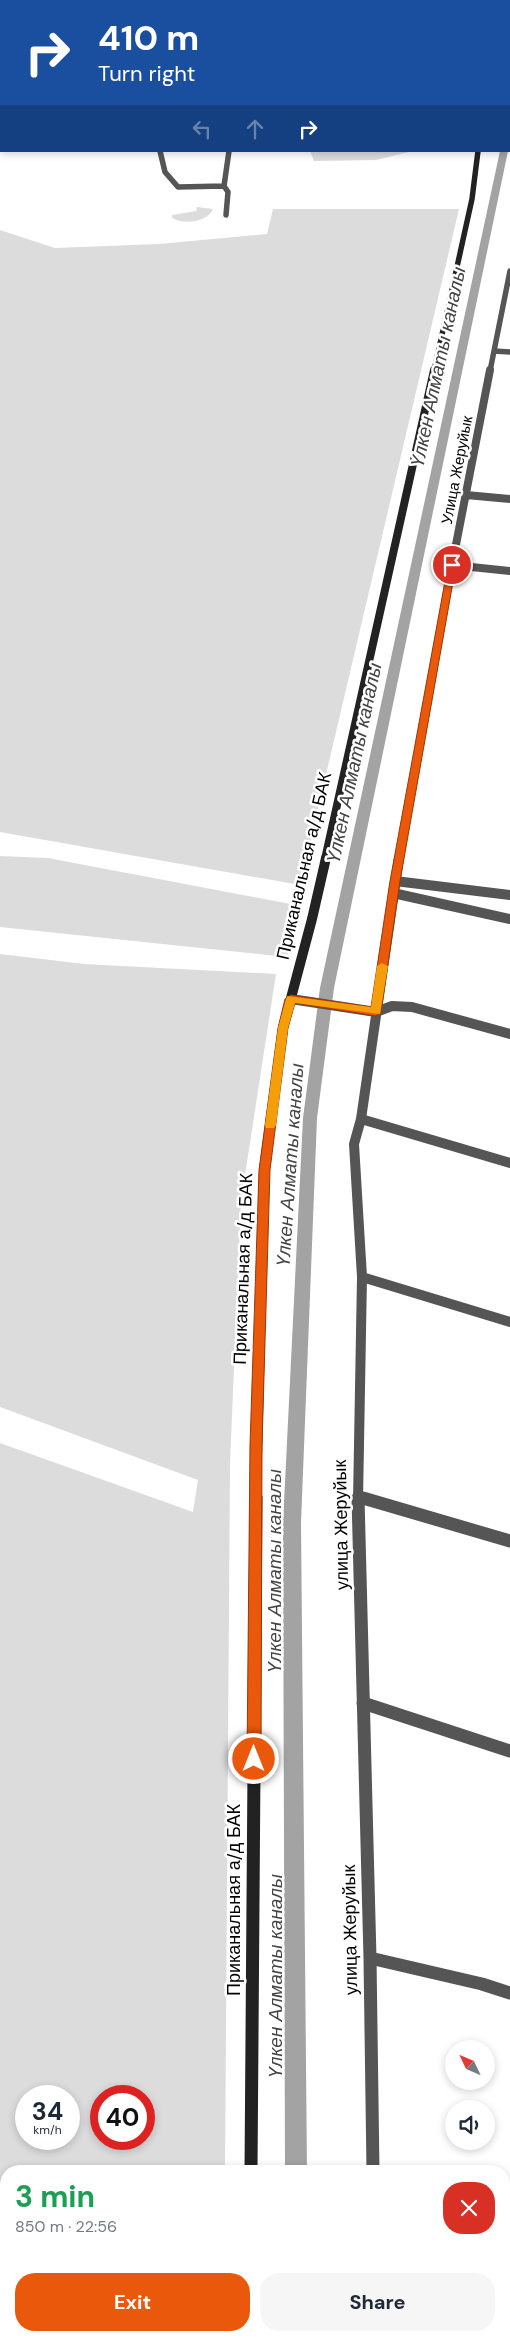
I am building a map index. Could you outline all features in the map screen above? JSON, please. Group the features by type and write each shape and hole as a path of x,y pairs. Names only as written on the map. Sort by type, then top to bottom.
{"street":[{"path":"160,152 160,164 165,175 178,187 224,186"},
{"path":"226,215 228,192 224,186 229,152"},
{"name":"Приканальная а/д БАК","path":"251,2165 256,1445 264,1179 283,1028 312,919 386,589 472,199 478,152"},
{"name":"Улица Жеруйык","path":"395,881 452,565 510,271"},
{"path":"494,350 510,352"},
{"path":"466,495 510,499"},
{"path":"452,565 510,571"},
{"path":"395,881 510,895"},
{"name":"улица Жеруйык","path":"372,2165 370,1958 358,1497 362,1276 354,1144 361,1119 395,881"},
{"path":"393,893 510,919"},
{"path":"291,999 376,1012 392,1006 412,1007 510,1034"},
{"path":"361,1119 510,1163"},
{"path":"362,1276 510,1322"},
{"path":"358,1497 510,1541"},
{"path":"363,1703 510,1751"},
{"path":"370,1958 482,1984 510,1993"}],"shaded area":[{"path":"310,152 409,152 376,160 314,161"},
{"path":"197,207 213,209 206,217 195,221 188,222 172,218 172,215 196,211"},
{"path":"273,209 459,209 300,885 0,832 0,230 55,248 159,244 267,234"},
{"path":"0,856 48,858 296,905 287,957 0,927"},
{"path":"0,954 84,964 276,974 241,1201 230,1463 225,2165 0,2165 0,1443 193,1512 198,1480 0,1407"}],"waterway":[{"name":"Үлкен Алматы каналы","path":"296,2165 292,1523 310,1118 327,988 504,152"}],"slow traffic":[{"path":"270,1125 283,1028 291,999 376,1012 382,966"}],"route":[{"path":"254,1759 256,1445 264,1170 283,1028 291,999 376,1012 395,881 452,565"}]}
